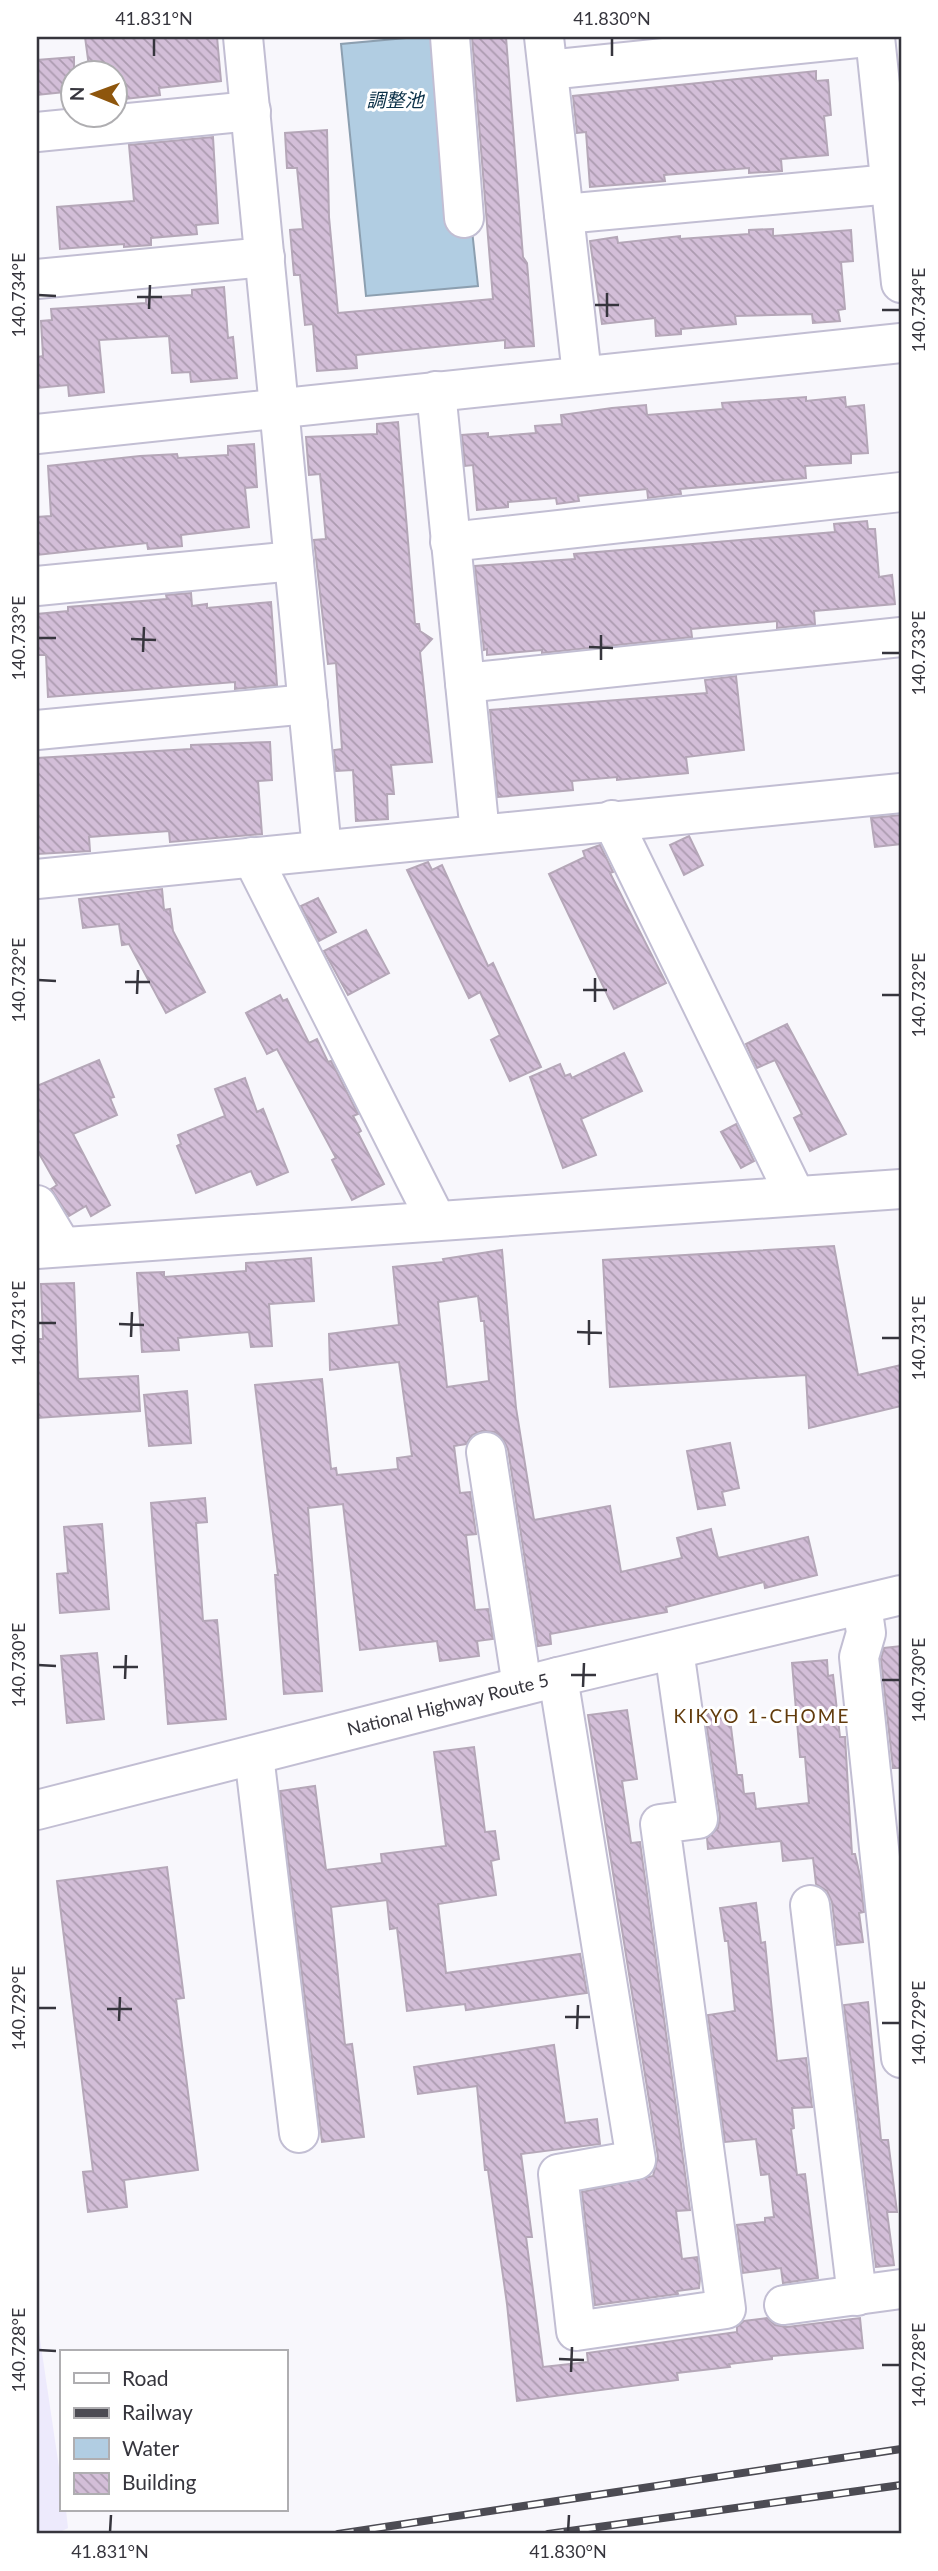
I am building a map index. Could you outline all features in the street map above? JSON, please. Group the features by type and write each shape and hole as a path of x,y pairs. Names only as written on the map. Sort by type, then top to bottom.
{"main road":[{"path":"243,37 322,850"},
{"path":"450,37 464,218"},
{"path":"582,375 546,53 867,37"},
{"path":"875,37 891,92 891,184 901,283"},
{"path":"37,132 251,111"},
{"path":"564,214 891,184"},
{"path":"37,279 265,257"},
{"path":"37,434 901,343"},
{"path":"436,391 480,834"},
{"path":"450,542 901,492"},
{"path":"37,586 294,561"},
{"path":"465,683 901,638"},
{"path":"37,730 308,704"},
{"path":"37,879 901,793"},
{"path":"612,820 795,1195"},
{"path":"252,857 436,1220"},
{"path":"37,1205 50,1248 901,1189"},
{"path":"485,1452 540,1682 636,2160 558,2174 576,2331 726,2309 660,1824 698,1819 674,1650"},
{"name":"National Highway Route 5","path":"37,1810 540,1682 901,1595"},
{"path":"863,1605 866,1633 859,1657 889,1832 901,2058"},
{"path":"254,1755 299,2133"},
{"path":"810,1905 857,2296"},
{"path":"784,2305 901,2289"}],"shaded area":[{"path":"37,2319 60,2474 60,2512 66,2512 68,2528 56,2534 37,2534"}],"water":[{"name":"調整池","path":"438,37 472,230 478,286 366,296 341,44"}],"building":[{"path":"85,37 217,37 221,81 159,88 160,95 130,98 130,60 88,60"},
{"path":"472,37 506,37 523,257 527,263 534,346 505,348 505,340 356,355 357,368 317,371 313,324 305,325 300,275 294,275 290,230 303,229 297,168 287,168 285,133 327,130 329,217 338,313 493,299"},
{"path":"74,57 74,60 60,60 60,93 37,95 37,60"},
{"path":"816,71 816,81 828,80 831,115 824,116 828,155 781,159 782,171 749,173 749,168 664,175 665,181 590,187 586,132 577,133 573,96"},
{"path":"213,137 218,223 196,225 197,234 151,238 151,245 124,247 124,244 60,249 57,207 134,201 129,145"},
{"path":"773,229 773,236 851,230 853,261 841,262 845,309 838,310 840,321 813,323 812,314 735,316 736,324 681,329 681,334 656,336 655,318 602,324 590,241 617,237 618,243 680,236 680,239 749,234 749,230"},
{"path":"224,287 228,338 233,337 237,378 191,382 190,372 172,373 169,336 99,340 104,392 69,396 68,385 37,388 37,357 43,356 41,321 52,320 51,309 146,303 146,298 192,295 192,290"},
{"path":"806,397 806,401 845,397 846,407 864,405 868,453 851,454 851,463 805,466 806,478 680,489 681,494 648,498 647,489 578,496 579,501 557,504 556,498 508,502 508,507 477,510 473,465 465,466 462,435 488,433 488,437 536,433 535,426 562,424 561,415 612,408 646,405 647,415 723,409 722,403"},
{"path":"398,422 415,624 419,624 420,631 432,639 420,652 432,762 391,765 394,794 387,794 388,819 356,821 353,770 336,771 334,750 342,749 336,663 328,664 314,540 326,539 320,474 309,475 306,437 377,434 377,424"},
{"path":"254,444 257,487 245,488 249,527 181,535 182,546 148,549 147,543 37,555 37,517 51,516 48,466 140,456 177,454 178,458 228,455 228,446"},
{"path":"867,521 868,529 875,529 879,577 892,575 895,604 814,611 815,624 777,628 777,621 691,629 692,637 542,653 542,650 487,655 487,649 484,650 475,566 575,559 574,554 835,532 834,524"},
{"path":"191,593 192,606 207,604 207,608 271,602 277,685 235,689 235,682 48,697 46,655 37,655 37,614 68,611 68,607 167,599 166,595"},
{"path":"736,676 744,750 686,757 688,773 572,781 573,790 498,797 490,710 707,693 705,680"},
{"path":"270,742 272,780 258,781 262,834 170,842 169,831 89,837 90,851 37,854 37,758 191,749 191,745"},
{"path":"901,815 901,844 875,847 871,818"},
{"path":"689,836 703,865 684,875 670,845"},
{"path":"600,845 613,872 610,873 666,983 614,1009 549,874 585,857 583,851"},
{"path":"428,862 432,870 442,865 488,966 493,963 541,1067 510,1081 491,1040 500,1035 480,992 469,998 407,870"},
{"path":"162,889 164,910 170,909 173,931 205,992 166,1013 129,944 122,945 119,924 83,928 79,899"},
{"path":"318,898 336,932 319,941 301,906"},
{"path":"366,930 389,973 348,995 324,951"},
{"path":"280,995 283,1001 287,999 309,1043 317,1039 328,1062 331,1061 358,1114 353,1116 361,1131 358,1133 384,1184 352,1200 332,1160 336,1158 277,1049 267,1054 246,1013"},
{"path":"787,1024 846,1134 810,1151 794,1118 802,1114 775,1060 757,1068 746,1044"},
{"path":"624,1053 642,1091 581,1119 596,1155 563,1168 530,1077 560,1064 565,1076 570,1074 572,1078"},
{"path":"99,1060 114,1097 110,1098 117,1115 73,1134 110,1205 91,1216 86,1206 69,1216 51,1189 57,1185 37,1150 37,1086"},
{"path":"245,1078 257,1112 263,1109 288,1172 257,1185 251,1171 196,1193 177,1146 181,1144 178,1135 225,1116 215,1089"},
{"path":"736,1124 754,1161 741,1168 721,1132"},
{"path":"834,1246 858,1375 901,1365 901,1406 809,1428 806,1375 610,1387 603,1260"},
{"path":"502,1250 516,1408 534,1520 610,1506 621,1572 682,1558 677,1538 711,1529 718,1558 808,1537 817,1575 765,1588 764,1582 666,1607 667,1612 550,1634 551,1644 538,1646 508,1449 503,1439 495,1432 482,1431 472,1435 466,1444 454,1446 460,1493 470,1492 476,1534 466,1535 475,1610 488,1609 493,1639 477,1641 479,1656 440,1661 437,1641 360,1650 343,1504 308,1508 322,1691 284,1694 275,1575 278,1575 255,1385 322,1379 331,1469 336,1468 337,1475 398,1469 397,1458 412,1456 399,1362 330,1370 329,1334 399,1325 393,1267 444,1262 443,1259","holes":["478,1296 481,1321 484,1321 489,1381 447,1387 438,1302"]},
{"path":"311,1258 314,1301 269,1304 272,1346 251,1347 249,1332 178,1338 179,1350 142,1352 137,1273 164,1272 164,1277 246,1271 246,1263"},
{"path":"74,1283 78,1379 138,1376 140,1411 37,1418 37,1339 43,1339 41,1284"},
{"path":"187,1391 191,1443 149,1446 144,1395"},
{"path":"730,1443 739,1488 722,1492 725,1505 698,1509 687,1451"},
{"path":"205,1498 207,1522 196,1523 203,1621 217,1620 226,1719 168,1724 151,1503"},
{"path":"102,1524 109,1609 60,1613 57,1574 68,1573 64,1527"},
{"path":"901,1646 901,1768 893,1768 881,1659 884,1648"},
{"path":"97,1653 104,1719 67,1723 61,1656"},
{"path":"827,1660 828,1676 833,1675 840,1737 845,1737 852,1854 855,1854 860,1876 864,1912 859,1913 863,1942 837,1945 832,1902 827,1891 816,1884 813,1858 783,1861 781,1841 708,1849 707,1838 718,1828 720,1817 705,1714 729,1711 737,1775 742,1775 744,1794 754,1793 756,1809 809,1803 805,1757 800,1757 792,1663"},
{"path":"627,1710 637,1779 622,1781 631,1843 640,1842 690,2210 676,2211 682,2259 697,2257 700,2278 699,2288 677,2291 678,2294 595,2305 582,2192 653,2176 658,2157 588,1715"},
{"path":"474,1747 485,1832 495,1831 499,1859 491,1861 496,1895 438,1904 446,1973 580,1954 587,1993 466,2010 465,2004 407,2011 397,1928 390,1929 387,1900 331,1907 345,2045 352,2044 364,2137 322,2142 280,1791 315,1786 326,1870 382,1863 381,1854 446,1846 434,1752"},
{"path":"167,1867 184,1998 176,1999 198,2170 124,2180 127,2207 88,2212 83,2172 93,2171 57,1881"},
{"path":"756,1903 761,1943 765,1942 777,2061 806,2058 812,2107 792,2108 794,2128 791,2129 797,2175 805,2174 818,2278 783,2283 781,2268 743,2273 737,2225 765,2222 765,2218 774,2217 769,2174 761,2175 756,2139 725,2142 708,2015 735,2011 728,1941 725,1941 720,1908"},
{"path":"868,2002 881,2140 888,2140 897,2212 887,2212 894,2265 876,2267 844,2005"},
{"path":"554,2045 565,2123 597,2119 600,2144 521,2154 532,2237 526,2237 543,2367 588,2362 587,2353 737,2332 737,2327 744,2321 767,2318 775,2325 787,2327 860,2318 863,2348 772,2356 772,2359 729,2364 730,2367 677,2373 678,2380 517,2401 507,2304 488,2170 485,2170 477,2086 418,2094 414,2067"}],"railway":[{"path":"338,2534 901,2449"},
{"path":"548,2534 901,2485"}],"district":[{"name":"KIKYO 1-CHOME","path":"762,1716"}]}
